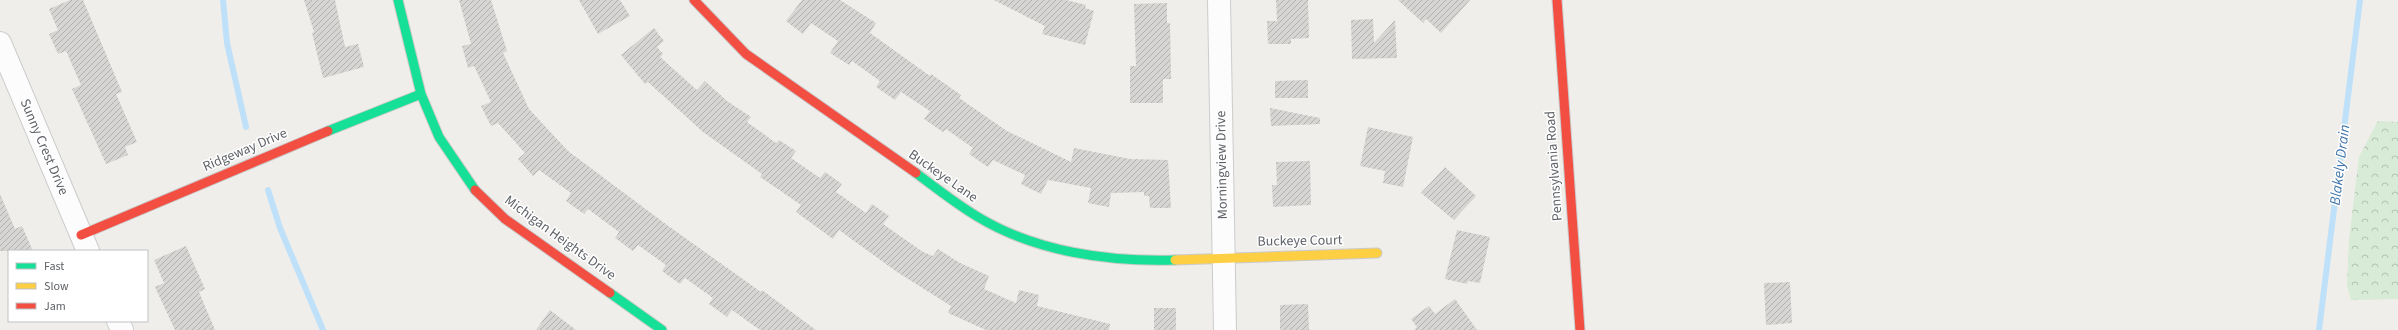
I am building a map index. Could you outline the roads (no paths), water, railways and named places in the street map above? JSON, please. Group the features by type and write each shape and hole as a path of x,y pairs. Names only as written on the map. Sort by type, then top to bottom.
{"street":[{"name":"Michigan Heights Drive","path":"398,0 421,94 439,137 477,192 505,219 662,330"},
{"name":"Buckeye Lane","path":"694,0 746,54 978,217 1010,234 1041,245 1105,257 1167,260 1224,257"},
{"name":"Morningview Drive","path":"1219,0 1226,330"},
{"name":"Pennsylvania Road","path":"1557,0 1580,330"},
{"name":"Sunny Crest Drive","path":"0,43 85,243"},
{"name":"Ridgeway Drive","path":"85,243 373,112 421,94"},
{"name":"Buckeye Court","path":"1224,257 1377,253"}],"waterway":[{"path":"223,0 227,43 246,127"},
{"name":"Blakely Drain","path":"2319,330 2360,0"},
{"path":"268,190 280,228 323,330"}]}
